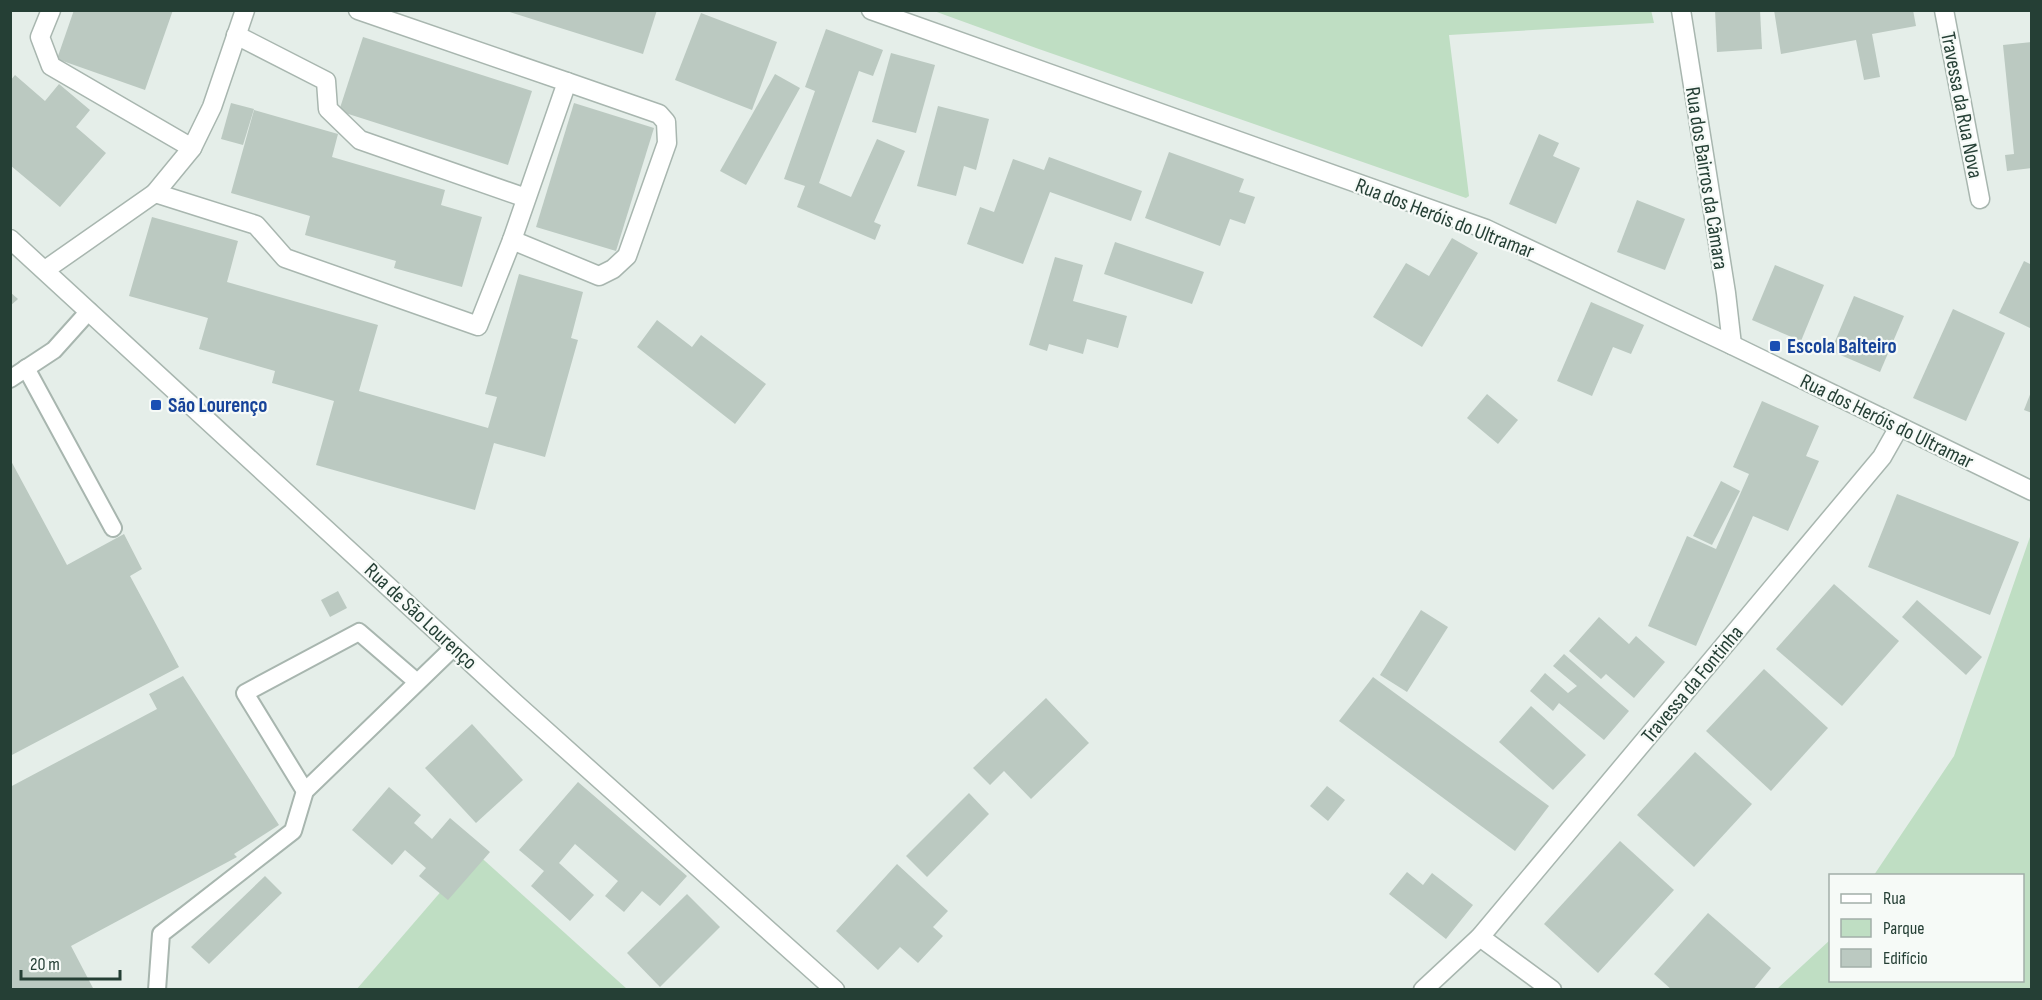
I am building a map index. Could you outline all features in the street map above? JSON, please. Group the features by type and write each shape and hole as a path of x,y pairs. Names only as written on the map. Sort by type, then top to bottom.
{"street":[{"path":"51,10 40,37 51,66 192,148"},
{"path":"45,270 155,193 192,148 212,107 245,10"},
{"path":"358,10 659,114 666,122 667,143 627,256 614,269 599,276 512,240"},
{"name":"Rua dos Heróis do Ultramar","path":"871,10 1486,229 1732,345 2031,491"},
{"name":"Rua dos Bairros da Câmara","path":"1681,10 1726,293 1732,345"},
{"name":"Travessa da Rua Nova","path":"1944,10 1980,199"},
{"path":"236,35 326,81 328,109 360,140 526,198"},
{"path":"155,193 256,225 285,258 478,326 512,240 567,82"},
{"name":"Rua de São Lourenço","path":"10,239 454,647 835,990"},
{"name":"Travessa da Fontinha","path":"1423,990 1480,937 1875,466 1899,427"},
{"path":"1480,937 1552,990"}],"lane":[{"path":"10,379 54,350 89,311"},
{"path":"26,368 113,528"},
{"path":"305,791 245,693 359,632 417,682"},
{"path":"157,990 161,934 293,831 305,791 454,647"}],"green space":[{"path":"1651,10 1654,23 1449,35 1469,196 1466,198 934,11"},
{"path":"2031,534 2031,989 1777,989 1829,941 1829,982 2024,982 2024,874 1875,874 1954,756"},
{"path":"475,852 627,989 356,990"}],"building":[{"path":"74,10 173,10 145,90 57,59"},
{"path":"503,10 657,10 643,54"},
{"path":"1715,10 1760,10 1762,49 1717,52"},
{"path":"1774,10 1913,10 1916,26 1872,34 1880,77 1864,80 1856,40 1781,54"},
{"path":"701,13 777,42 752,110 675,80"},
{"path":"826,29 883,50 873,76 859,71 819,183 851,197 877,139 905,151 874,222 881,225 875,240 797,207 805,186 784,179 815,91 805,87"},
{"path":"363,37 532,91 508,165 339,111"},
{"path":"2032,42 2032,168 2007,171 2005,155 2014,154 2003,45"},
{"path":"891,53 935,65 916,133 872,122"},
{"path":"775,74 800,88 746,185 720,171"},
{"path":"15,75 45,101 59,84 90,110 76,127 106,153 60,207 10,165 10,81"},
{"path":"231,103 254,109 243,145 221,139"},
{"path":"574,103 654,128 616,251 536,227"},
{"path":"938,106 989,119 976,170 964,166 956,196 917,186"},
{"path":"254,110 338,134 332,157 445,190 441,205 482,217 462,287 394,268 396,261 305,235 310,216 231,193"},
{"path":"1539,134 1559,143 1553,156 1580,168 1556,224 1509,204"},
{"path":"1169,152 1244,179 1239,192 1255,197 1245,224 1230,219 1220,246 1145,218"},
{"path":"1049,157 1142,191 1131,221 1050,192 1023,264 967,244 980,207 994,212 1013,159 1044,170"},
{"path":"1637,200 1685,219 1665,270 1617,252"},
{"path":"152,217 238,241 227,282 378,325 359,391 488,428 497,397 485,394 519,274 583,292 571,338 578,340 545,457 494,443 475,510 316,465 334,401 272,383 275,371 199,349 208,318 129,296"},
{"path":"1452,238 1478,253 1422,347 1373,317 1406,263 1429,276"},
{"path":"1115,242 1204,272 1192,304 1104,274"},
{"path":"1055,257 1083,265 1073,301 1127,316 1118,348 1087,339 1083,354 1049,344 1047,351 1029,345"},
{"path":"2024,261 2032,265 2032,329 1999,313"},
{"path":"1775,265 1824,285 1801,341 1752,320"},
{"path":"10,292 18,299 10,306"},
{"path":"1854,296 1904,316 1880,372 1831,351"},
{"path":"1591,302 1644,325 1631,354 1613,347 1592,396 1557,381"},
{"path":"1953,309 2005,333 1966,421 1913,398"},
{"path":"657,320 692,347 701,335 766,384 735,424 637,347"},
{"path":"2032,392 2032,413 2024,410"},
{"path":"1487,394 1518,420 1498,444 1467,418"},
{"path":"1762,401 1819,426 1806,456 1819,461 1788,531 1753,516 1696,646 1648,626 1687,536 1716,549 1749,474 1733,467"},
{"path":"10,459 67,565 124,534 142,569 130,576 179,667 10,756"},
{"path":"1721,481 1740,491 1712,545 1693,536"},
{"path":"1897,494 2019,542 1990,615 1868,567"},
{"path":"1834,584 1899,641 1842,706 1776,649"},
{"path":"338,591 347,608 330,617 321,600"},
{"path":"1917,600 1982,657 1966,675 1902,617"},
{"path":"1421,610 1448,627 1407,692 1380,675"},
{"path":"1599,617 1629,644 1636,636 1665,662 1634,698 1606,674 1601,679 1569,651"},
{"path":"1564,654 1629,711 1604,740 1559,703 1553,711 1530,691 1545,673 1568,693 1577,686 1553,666"},
{"path":"1764,669 1828,728 1771,791 1706,731"},
{"path":"183,676 279,825 234,854 237,857 71,946 94,990 10,990 10,787 157,709 149,694"},
{"path":"1373,677 1549,806 1515,851 1339,721"},
{"path":"1046,698 1089,743 1031,799 1004,771 990,785 973,768"},
{"path":"1531,706 1586,755 1553,790 1499,742"},
{"path":"472,724 523,780 476,823 425,768"},
{"path":"1695,752 1752,804 1694,867 1637,815"},
{"path":"578,782 687,876 660,906 642,891 624,912 605,896 618,881 575,844 559,863 594,895 570,921 531,886 544,871 519,850"},
{"path":"1327,786 1345,800 1328,821 1310,806"},
{"path":"389,787 421,815 414,823 432,839 450,818 490,852 448,900 419,876 426,868 405,850 392,865 352,830"},
{"path":"969,793 989,814 927,877 906,856"},
{"path":"1620,841 1674,890 1598,973 1544,924"},
{"path":"897,864 948,911 933,927 943,936 918,963 900,947 878,970 836,931"},
{"path":"1407,872 1423,885 1432,873 1473,905 1446,939 1389,894"},
{"path":"265,876 282,893 209,964 191,947"},
{"path":"687,894 720,927 660,987 627,953"},
{"path":"1708,913 1771,968 1753,990 1672,990 1654,974"}],"place":[{"name":"Escola Balteiro","path":"1775,346"},
{"name":"São Lourenço","path":"156,405"}]}
